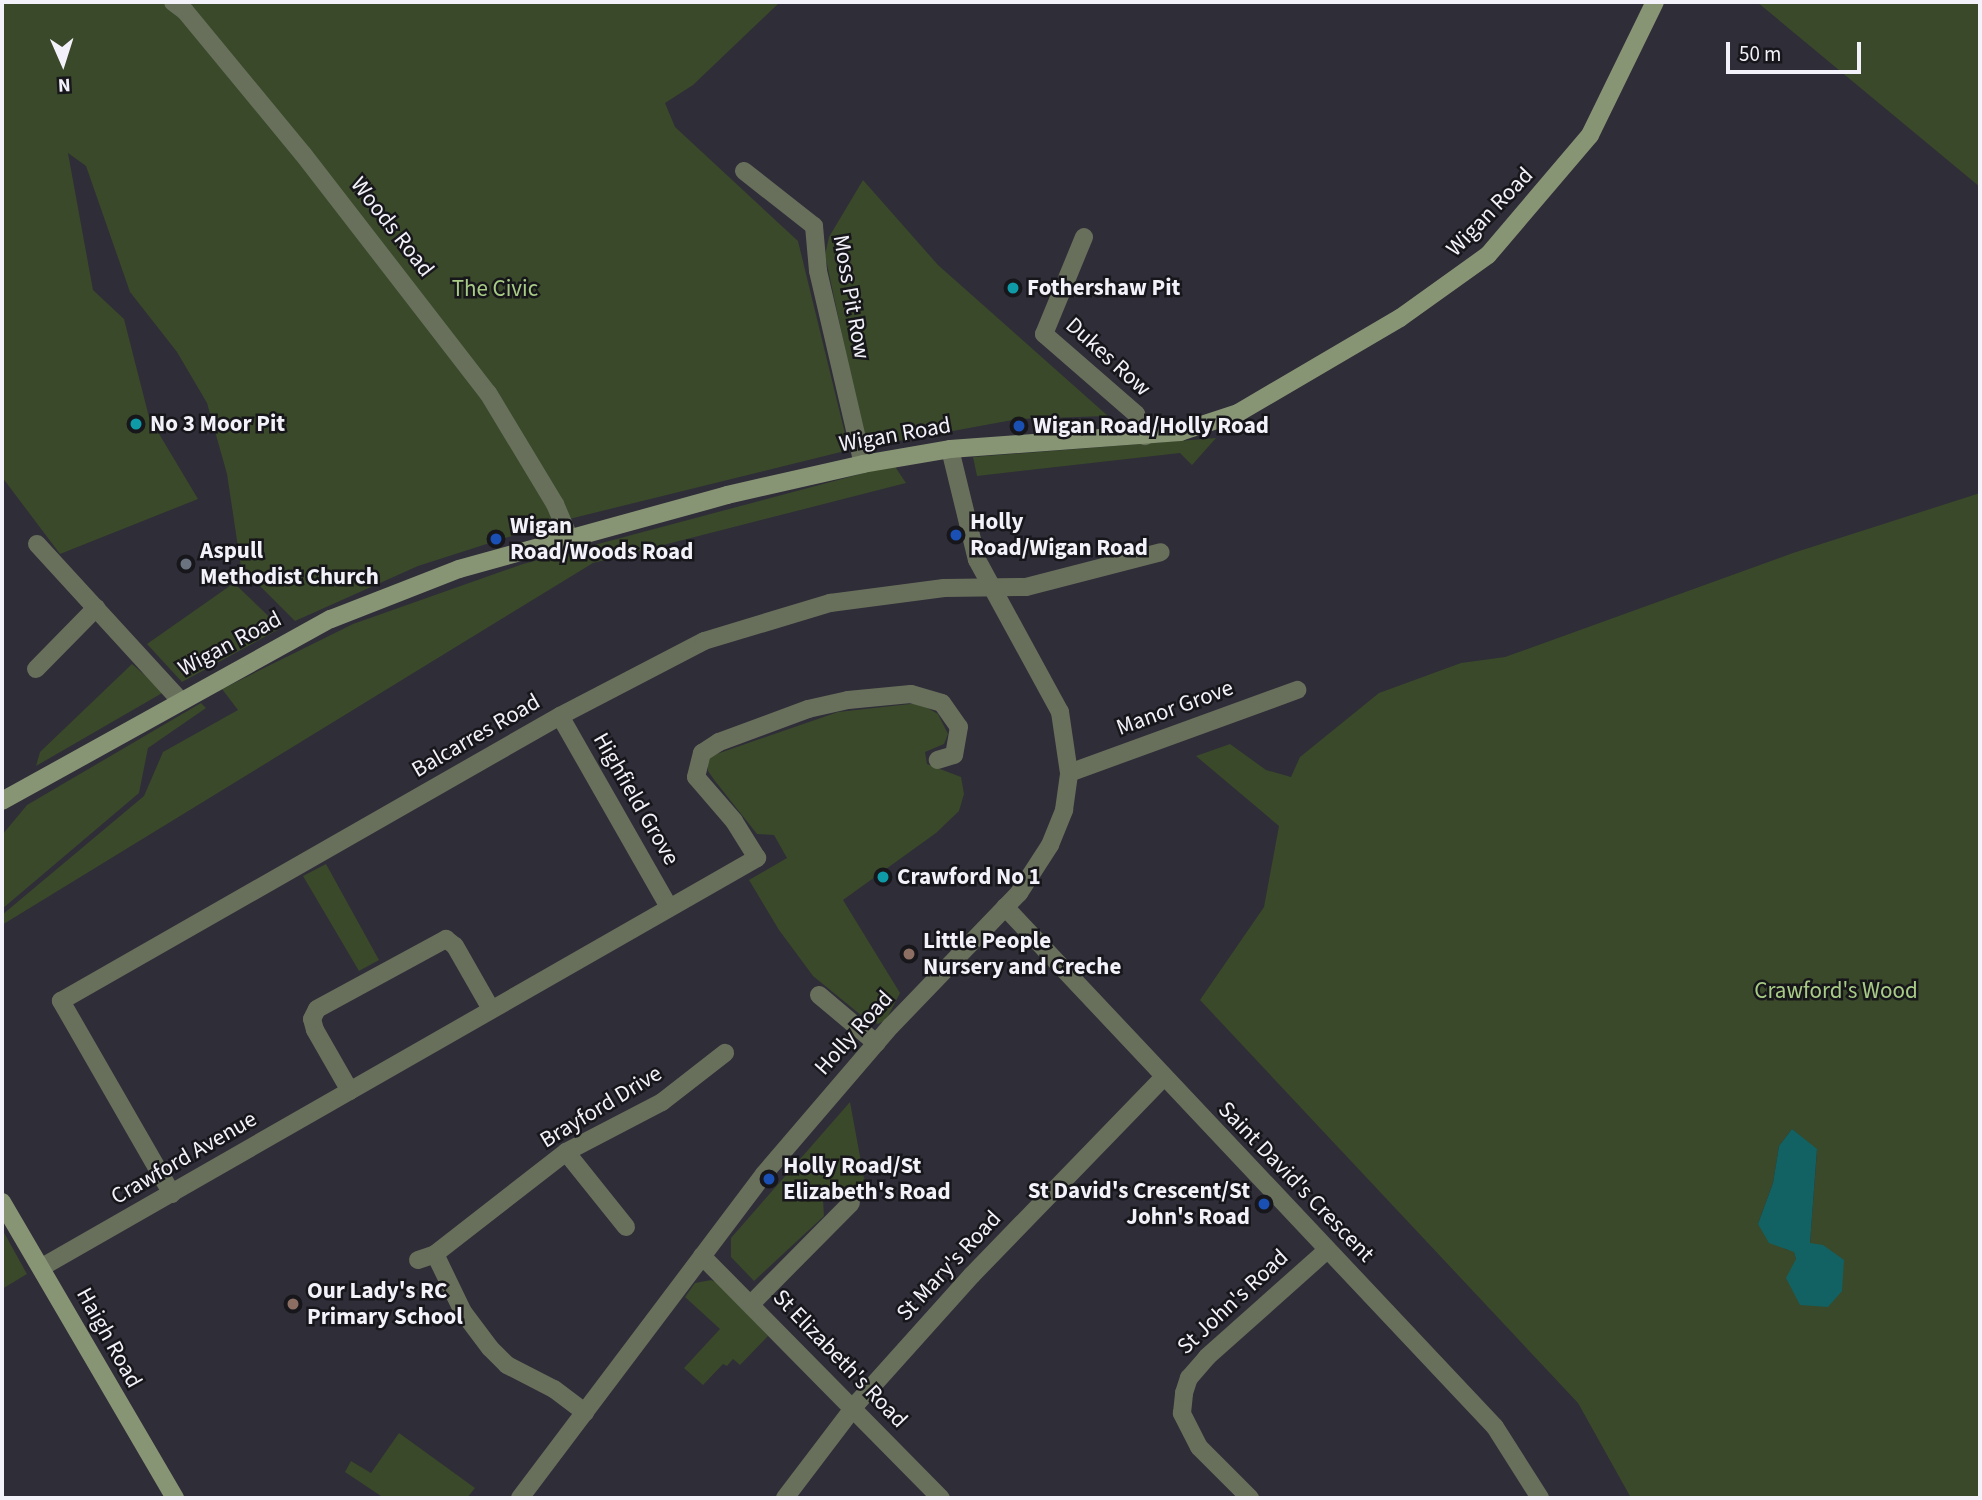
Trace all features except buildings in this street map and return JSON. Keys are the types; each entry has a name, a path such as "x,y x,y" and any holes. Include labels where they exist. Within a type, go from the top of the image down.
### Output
{"main road":[{"name":"Wigan Road","path":"2,801 22,792 179,699 375,600 569,537 863,464 950,449 1180,432 1238,413 1400,318 1488,255 1590,135 1655,2"},
{"name":"Wigan Road","path":"2,815 22,792"},
{"name":"Haigh Road","path":"2,1202 174,1498"}],"street":[{"name":"Woods Road","path":"173,2 185,10 303,154 488,393 555,505 569,537"},
{"name":"Moss Pit Row","path":"744,171 814,226 818,271 863,464"},
{"name":"Dukes Row","path":"1084,237 1044,334 1136,414 1145,436"},
{"name":"Holly Road","path":"520,1498 764,1174 876,1043 1005,907 1042,862 1064,810 1069,772 1060,712 977,560 950,449"},
{"path":"37,544 179,699"},
{"name":"Balcarres Road","path":"172,1194 61,1001 667,657 774,617 886,594 944,588 991,590 1085,576 1161,553"},
{"path":"36,669 96,608"},
{"name":"Manor Grove","path":"1069,772 1297,690"},
{"name":"Crawford Avenue","path":"42,1267 764,854 696,777 702,752 719,742 808,709 911,694 942,703 953,715 960,740 950,761"},
{"name":"Highfield Grove","path":"560,716 668,907"},
{"name":"Saint David's Crescent","path":"1005,907 1163,1078 1495,1427 1540,1498"},
{"path":"350,1091 315,1030 312,1019 317,1009 446,939 455,946 491,1009"},
{"path":"819,995 876,1043"},
{"name":"Brayford Drive","path":"418,1260 435,1254 566,1152 662,1102 724,1053"},
{"name":"St Mary's Road","path":"785,1498 853,1407 972,1275 1163,1078"},
{"path":"566,1152 626,1227"},
{"path":"751,1304 851,1203"},
{"name":"St John's Road","path":"1250,1498 1199,1447 1182,1413 1184,1393 1189,1378 1207,1357 1327,1250"},
{"path":"435,1254 463,1312 490,1348 507,1365 585,1412"},
{"name":"St Elizabeth's Road","path":"702,1256 941,1498"}],"green space":[{"name":"The Civic","path":"2,2 780,2 693,85 665,103 675,127 798,241 849,450 549,524 418,566 295,621 241,567 227,474 207,403 177,352 130,292 86,166 68,153 93,290 124,319 149,417 198,499 60,554 2,477"},
{"path":"1757,2 1980,2 1980,187"},
{"path":"863,180 938,265 1108,416 1018,419 866,447 825,255 829,237"},
{"path":"1216,438 1192,465 1180,453 977,476 973,457"},
{"path":"894,465 906,483 593,563 2,925 2,915 144,796 163,752 238,710 222,689 353,624 523,564"},
{"name":"Crawford's Wood","path":"1980,493 1980,1498 1631,1498 1578,1403 1200,1000 1264,907 1279,826 1196,756 1230,744 1266,770 1291,777 1300,757 1379,693 1461,663 1505,657 1793,553","holes":["1792,1129 1817,1150 1810,1243 1796,1259 1794,1251 1785,1249 1758,1224 1773,1183 1779,1146"]},
{"path":"234,583 281,628 182,682 147,644"},
{"path":"132,664 164,692 36,766 40,752"},
{"path":"201,703 206,708 148,748 139,793 2,909 2,835 27,805"},
{"path":"919,703 938,714 948,734 944,744 925,752 927,764 961,777 964,794 959,811 936,833 843,900 900,993 886,1020 878,1024 867,1020 813,976 779,930 749,880 787,858 774,835 757,834 715,781 708,771 708,757 838,712"},
{"path":"326,864 379,960 359,971 303,876"},
{"path":"850,1102 864,1178 872,1191 859,1202 835,1188 828,1191 823,1199 824,1216 754,1281 731,1257 731,1238"},
{"path":"2,1229 27,1274 2,1289"},
{"path":"711,1280 720,1284 768,1336 740,1365 733,1359 727,1366 723,1364 703,1385 684,1368 720,1329 685,1297 695,1283"},
{"path":"399,1433 475,1488 467,1498 384,1498 345,1472 351,1461 371,1473"}],"shaded area":[{"path":"1792,1129 1817,1149 1810,1243 1823,1245 1844,1260 1842,1291 1828,1307 1800,1305 1786,1278 1796,1259 1794,1252 1769,1243 1758,1224 1773,1183 1779,1146"}],"place":[{"name":"Fothershaw Pit","path":"1013,288"},
{"name":"No 3 Moor Pit","path":"136,424"},
{"name":"Wigan Road/Holly Road","path":"1019,426"},
{"name":"Holly Road/Wigan Road","path":"956,535"},
{"name":"Wigan Road/Woods Road","path":"496,539"},
{"name":"Aspull Methodist Church","path":"186,564"},
{"name":"Crawford No 1","path":"883,877"},
{"name":"Little People Nursery and Creche","path":"909,954"},
{"name":"Holly Road/St Elizabeth's Road","path":"769,1179"},
{"name":"St David's Crescent/St John's Road","path":"1264,1204"},
{"name":"Our Lady's RC Primary School","path":"293,1304"}]}
